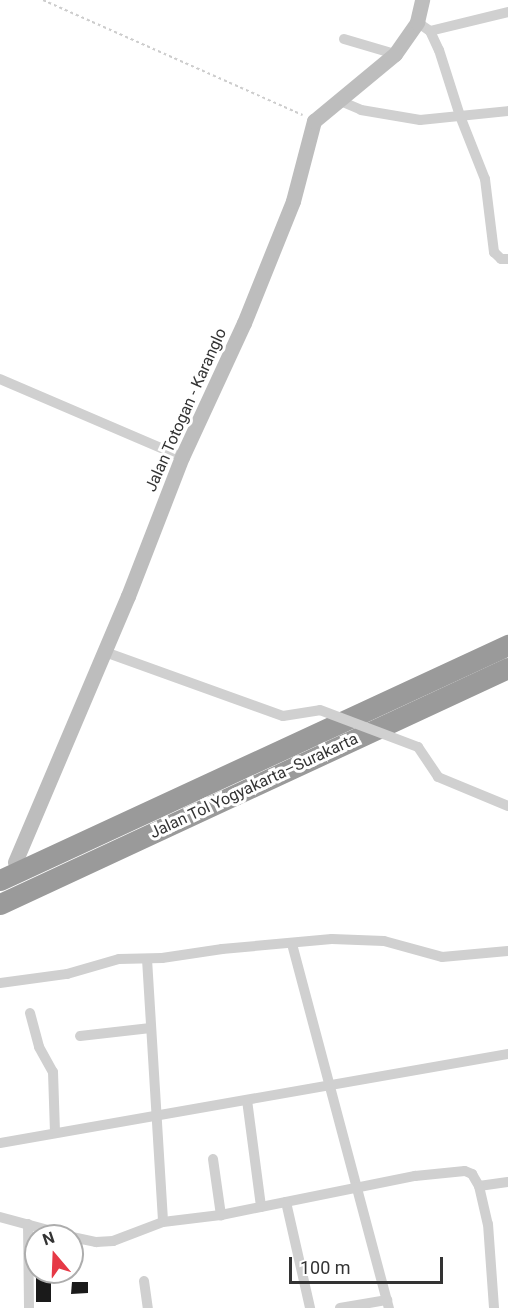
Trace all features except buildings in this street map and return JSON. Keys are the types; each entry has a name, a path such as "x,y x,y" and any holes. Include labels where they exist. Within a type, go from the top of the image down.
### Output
{"highway":[{"name":"Jalan Tol Yogyakarta–Surakarta","path":"0,880 508,645"},
{"name":"Jalan Tol Yogyakarta–Surakarta","path":"0,904 508,668"}],"main road":[{"path":"326,110 394,54 417,22 422,0"},
{"name":"Jalan Totogan - Karanglo","path":"15,862 105,652 182,458 244,323 294,201 326,110"}],"street":[{"path":"430,31 508,12"},
{"path":"417,22 430,31 439,50 460,116 485,179 494,252 501,260 508,259"},
{"path":"344,39 394,54"},
{"path":"326,110 361,110 420,120 508,111"},
{"path":"0,379 182,458"},
{"path":"105,652 282,716 320,710 418,747 438,777 508,806"},
{"path":"0,983 67,974 119,958 147,959 222,949 332,939 384,941 442,957 508,951"},
{"path":"292,944 388,1304 340,1308"},
{"path":"147,959 163,1222"},
{"path":"30,1013 39,1047 53,1072 55,1132"},
{"path":"80,1036 151,1028"},
{"path":"0,1143 155,1114 508,1054"},
{"path":"247,1100 261,1207"},
{"path":"213,1158 221,1215"},
{"path":"84,1239 96,1242 113,1241 163,1222 221,1215 357,1187 460,1171 472,1174 479,1186 491,1241 494,1308"},
{"path":"479,1186 508,1182"},
{"path":"286,1203 310,1308"},
{"path":"0,1216 28,1224"},
{"path":"144,1281 148,1308"},
{"path":"28,1284 28,1308"}],"path":[{"path":"44,0 326,110"}]}
